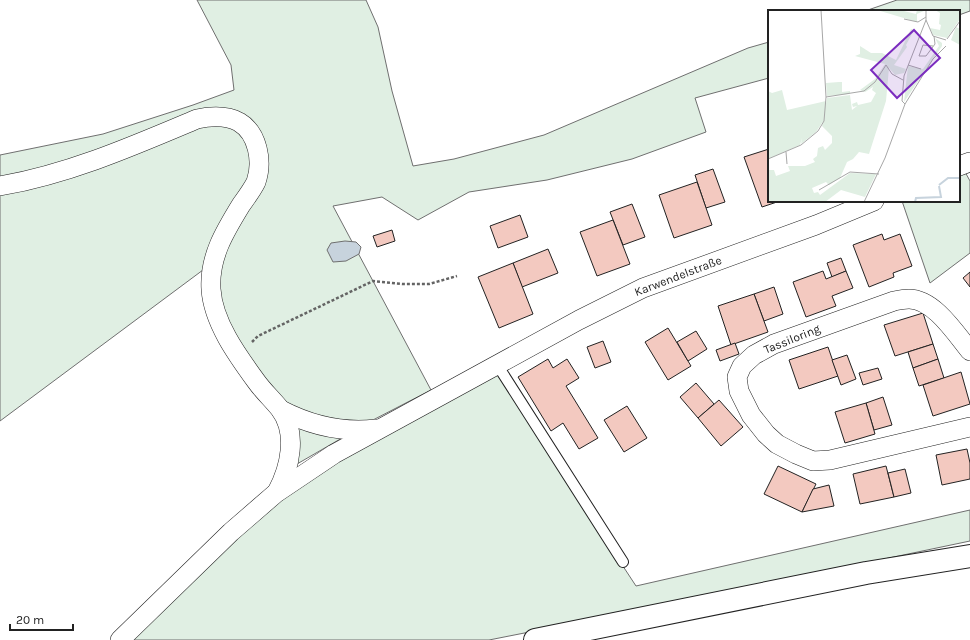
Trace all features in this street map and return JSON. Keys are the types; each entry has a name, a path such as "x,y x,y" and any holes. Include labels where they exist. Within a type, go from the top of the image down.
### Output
{"street":[{"path":"0,186 49,175 96,160 197,119 210,116 228,118 238,122 247,129 258,147 258,172 255,183 224,234 211,272 211,290 215,309 224,332 256,380 280,410 287,426 290,449 284,479 276,493 232,532 120,640"},
{"path":"960,166 970,162"},
{"name":"Karwendelstraße","path":"276,493 334,454 380,428 494,368 579,320 643,288 816,225 872,202"},
{"name":"Tassiloring","path":"970,351 947,322 933,309 922,302 910,299 894,301 774,344 754,355 742,366 737,377 739,391 751,415 766,434 777,444 813,461 830,460 970,427"},
{"path":"280,410 296,418 339,430 361,431 380,428"},
{"path":"535,640 866,573 970,556"}],"lane":[{"path":"494,368 623,562"}],"path":[{"path":"238,354 258,336 373,281 403,284 429,284 457,276"}],"green space":[{"path":"197,0 366,0 378,27 392,91 413,166 454,159 544,135 748,48 768,42 768,78 695,98 706,132 632,159 547,180 469,192 418,220 382,197 333,206 431,390 371,421 334,422 294,410 269,389 233,335 207,267 0,421 0,155 103,134 234,90 231,65"},
{"path":"897,0 970,0 970,11 960,15 960,10 868,10"},
{"path":"964,170 970,181 970,253 930,283 902,202 960,202 960,172"},
{"path":"497,374 636,586 970,510 970,541 646,609 489,640 130,640 255,519 305,483 367,443"},
{"path":"297,428 342,438 297,464"}],"shaded area":[{"path":"345,241 356,242 361,247 359,254 346,261 333,262 327,250 331,243"}],"building":[{"path":"768,149 768,202 777,202 762,207 744,157"},
{"path":"713,169 725,202 706,208 695,175"},
{"path":"697,182 712,225 674,238 659,195"},
{"path":"632,204 645,237 623,245 610,212"},
{"path":"520,215 528,237 498,248 490,226"},
{"path":"613,220 630,264 597,276 580,232"},
{"path":"392,230 395,241 377,247 373,236"},
{"path":"882,234 884,240 900,234 912,266 893,273 894,277 869,287 853,245"},
{"path":"548,249 558,273 522,287 513,263"},
{"path":"841,258 846,271 832,277 827,263"},
{"path":"513,263 533,314 499,328 478,277"},
{"path":"823,271 826,279 846,271 853,288 832,296 836,306 806,317 793,282"},
{"path":"970,272 970,287 963,278"},
{"path":"774,287 783,314 764,321 754,294"},
{"path":"754,294 768,332 731,345 718,306"},
{"path":"923,313 933,344 895,356 884,325"},
{"path":"668,328 691,366 668,380 645,342"},
{"path":"696,331 707,349 688,361 677,342"},
{"path":"603,341 611,362 595,368 587,347"},
{"path":"735,343 739,354 720,361 716,350"},
{"path":"933,344 938,359 913,368 908,352"},
{"path":"828,347 838,376 799,389 789,360"},
{"path":"847,355 856,379 841,385 832,360"},
{"path":"548,359 553,368 567,359 579,378 566,386 598,438 579,449 563,423 551,431 518,377"},
{"path":"938,359 944,378 919,386 913,368"},
{"path":"878,368 882,379 863,385 859,373"},
{"path":"961,372 970,404 933,416 923,385"},
{"path":"696,383 714,404 698,418 680,397"},
{"path":"883,397 892,425 874,430 866,403"},
{"path":"719,400 743,427 721,446 698,418"},
{"path":"866,403 875,434 845,443 835,412"},
{"path":"627,406 647,438 624,452 604,420"},
{"path":"967,449 970,463 970,479 942,485 936,455"},
{"path":"778,466 816,484 802,512 764,494"},
{"path":"886,466 894,497 860,504 853,474"},
{"path":"905,469 911,493 894,497 888,473"},
{"path":"829,485 834,506 802,512 813,489"}]}
